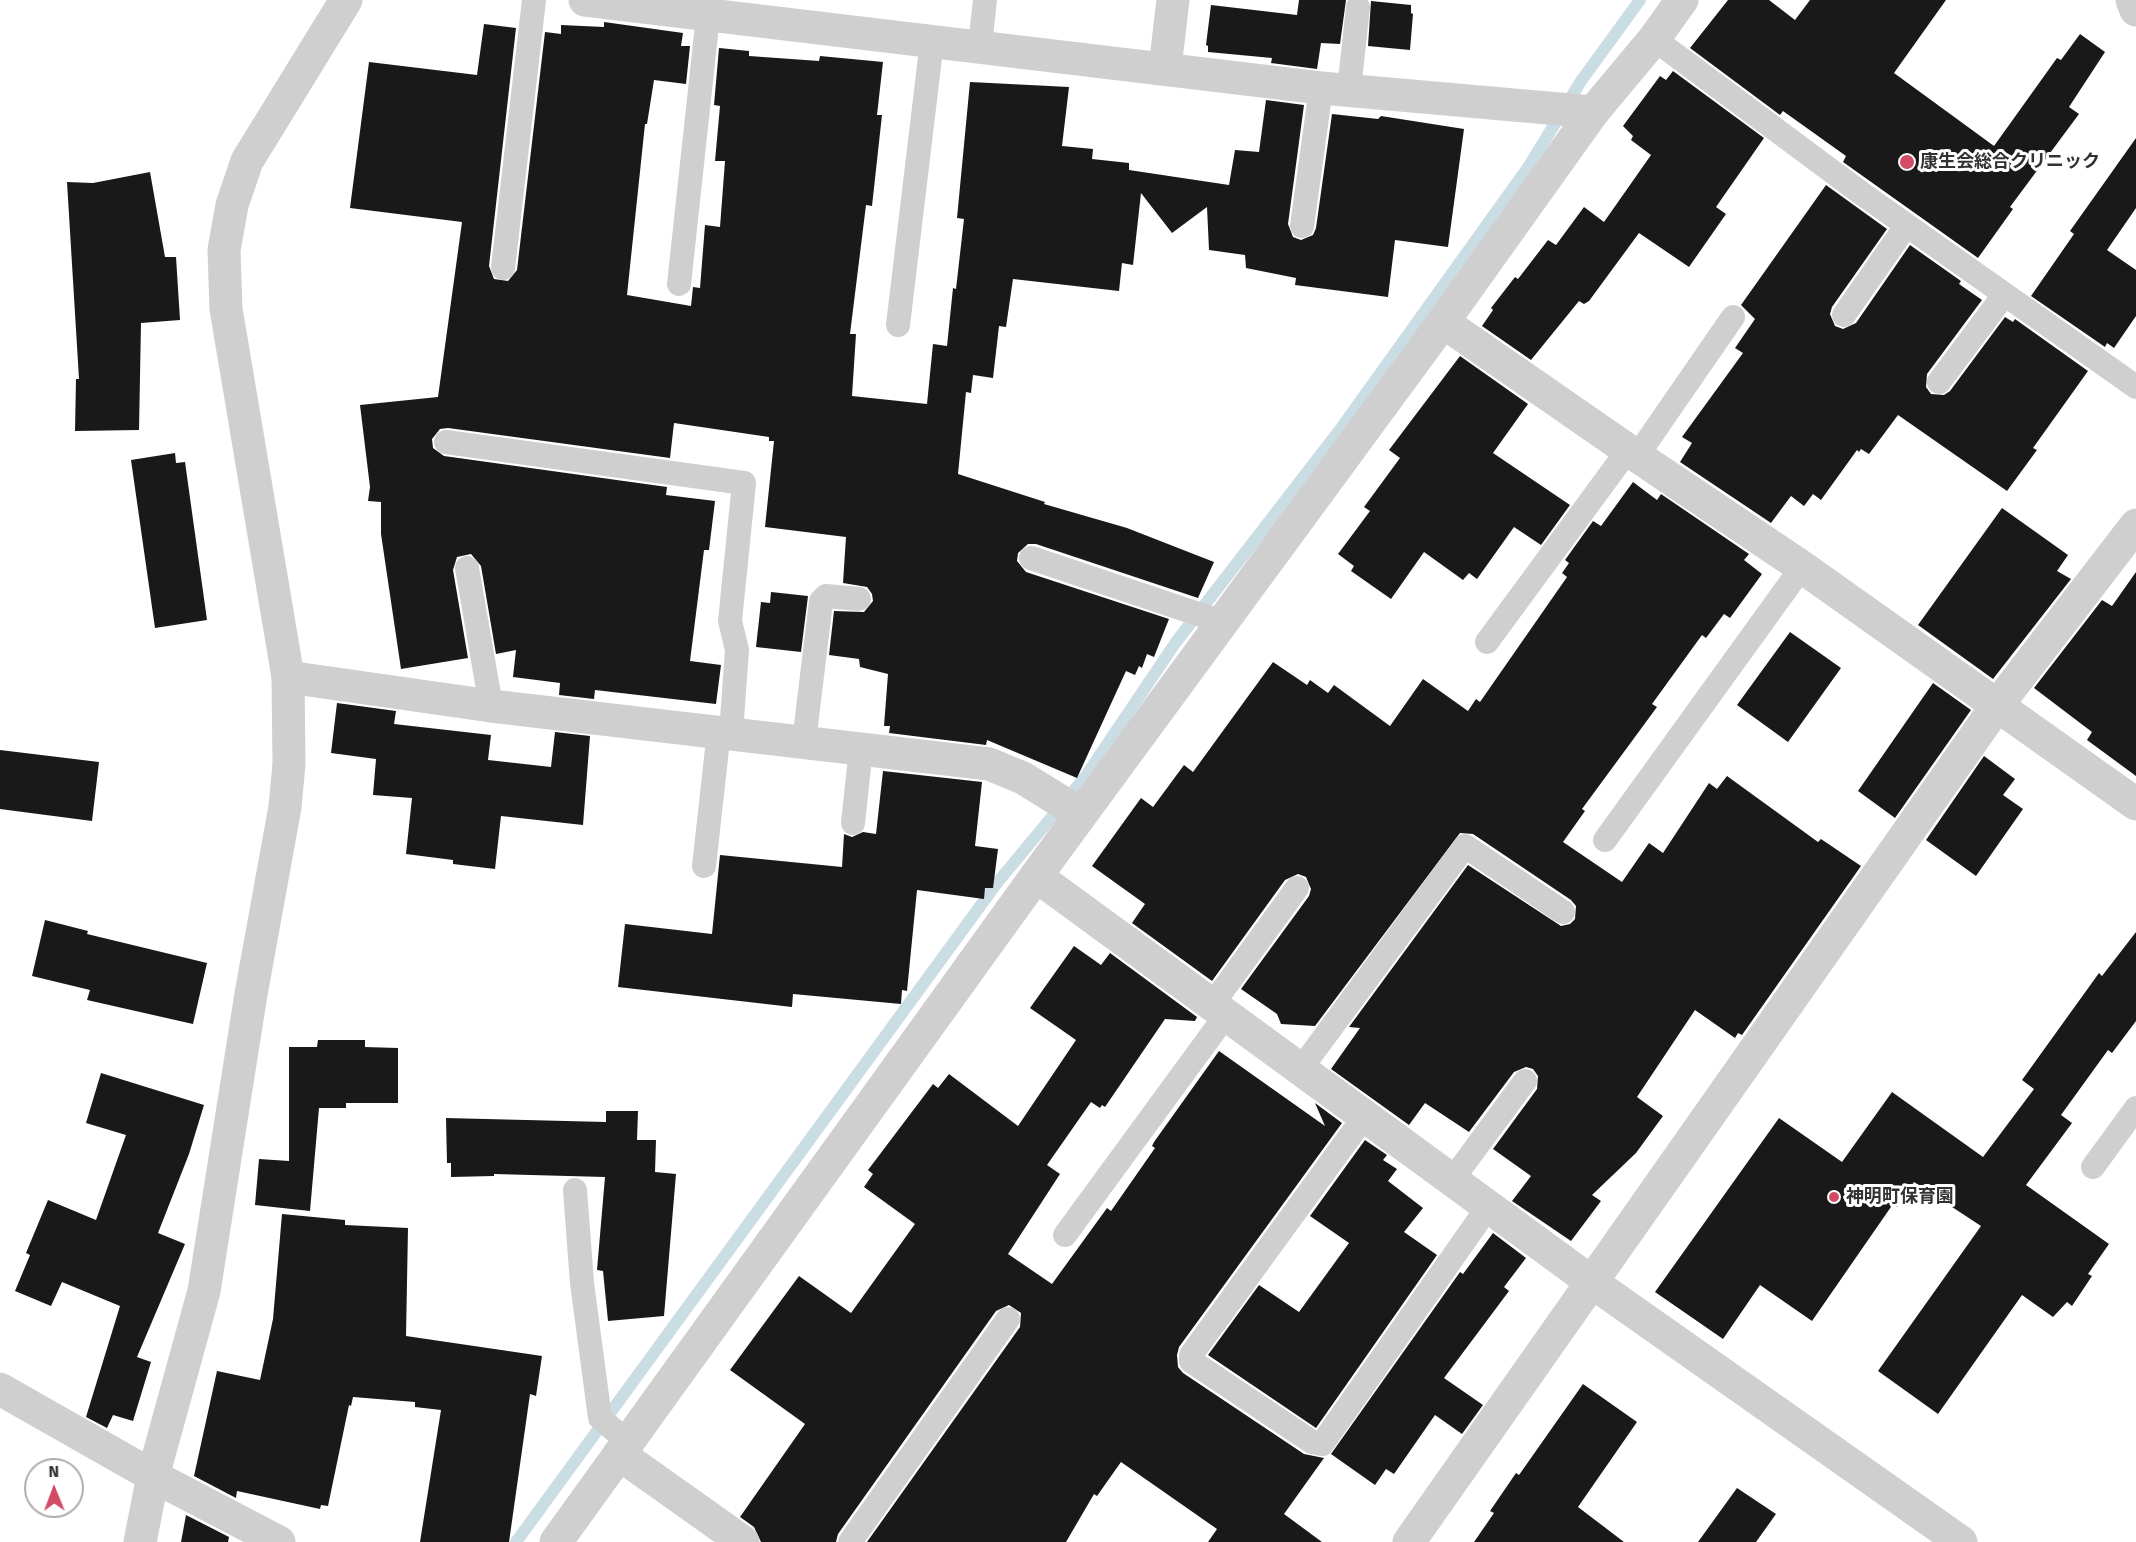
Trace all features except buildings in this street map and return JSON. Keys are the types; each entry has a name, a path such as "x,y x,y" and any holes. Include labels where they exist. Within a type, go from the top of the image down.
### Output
{"street":[{"path":"140,1542 153,1476 204,1291 251,994 285,807 289,764 288,677 226,309 224,250 232,206 247,161 346,0"},
{"path":"585,0 708,16 980,45 1335,89 1593,112"},
{"path":"1165,68 1173,0"},
{"path":"556,1542 1036,876 1443,322 1593,112 1654,39 1682,0"},
{"path":"2132,0 2136,10"},
{"path":"1443,322 1802,567 1996,707 2136,804"},
{"path":"1409,1542 1996,707 2136,525"},
{"path":"288,677 491,706 989,764 1023,778 1082,814"},
{"path":"1036,876 1593,1283 1961,1542"},
{"path":"0,1389 153,1476 279,1542"},
{"path":"624,1448 743,1542"}],"lane":[{"path":"503,268 534,0"},
{"path":"980,45 985,0"},
{"path":"1302,226 1335,89 1359,7"},
{"path":"679,284 708,16"},
{"path":"1654,39 1906,226 2136,387"},
{"path":"897,325 932,41"},
{"path":"1844,315 1906,226"},
{"path":"1939,382 2004,295"},
{"path":"1487,642 1733,317"},
{"path":"446,442 744,483 730,621 737,650 704,866"},
{"path":"1031,558 1222,622"},
{"path":"1605,840 1802,567"},
{"path":"467,568 491,706"},
{"path":"804,742 821,601 826,596 859,599"},
{"path":"853,823 861,748"},
{"path":"1300,1070 1465,846 1563,912"},
{"path":"1065,1235 1219,1010 1297,888"},
{"path":"1452,1180 1525,1081"},
{"path":"2093,1167 2136,1108"},
{"path":"1364,1117 1191,1355 1191,1361 1312,1442 1322,1444 1488,1207"},
{"path":"575,1190 582,1283 600,1418 624,1448"},
{"path":"850,1542 1008,1319"}],"waterway":[{"path":"516,1542 997,883 1085,777 1176,642 1339,431 1529,166 1581,81 1640,0"}],"place":[{"name":"康生会総合クリニック","path":"1907,162"},
{"name":"神明町保育園","path":"1834,1197"}]}
